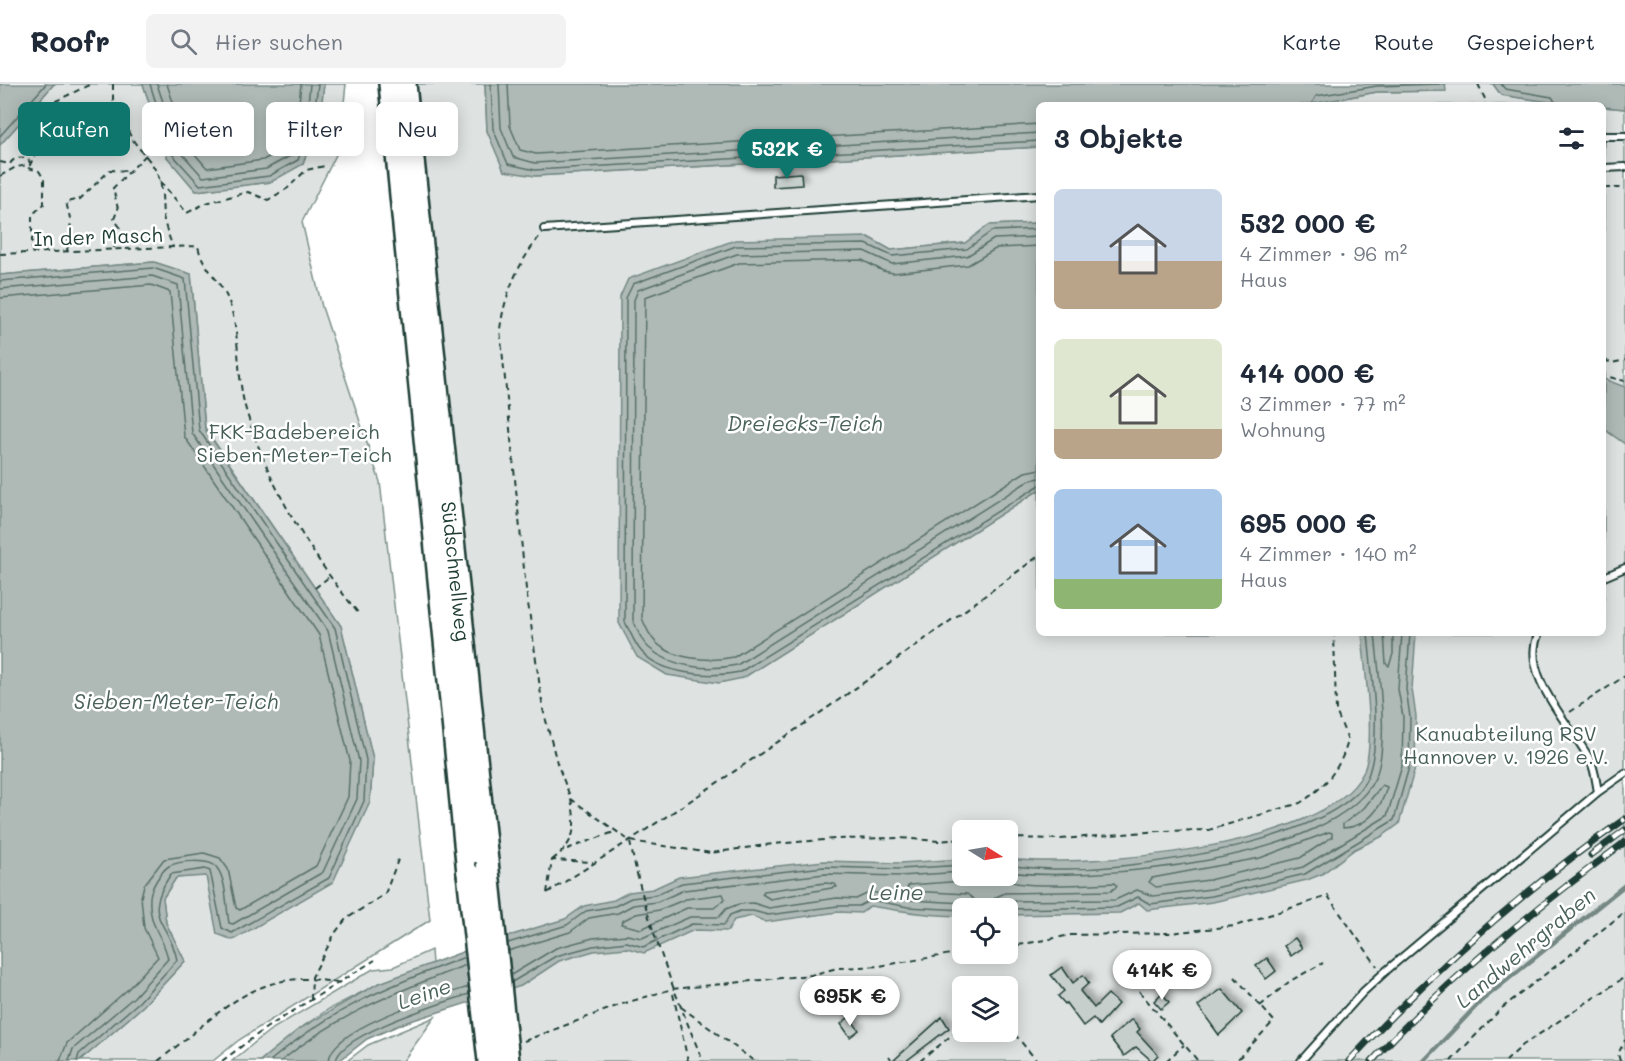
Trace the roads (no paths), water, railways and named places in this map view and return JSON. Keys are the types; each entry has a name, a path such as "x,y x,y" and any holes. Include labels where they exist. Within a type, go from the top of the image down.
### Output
{"highway":[{"name":"Südschnellweg","path":"390,84 468,873 489,1061"},
{"name":"Südschnellweg","path":"405,84 487,861 513,1052"}],"lane":[{"path":"1606,136 1625,136"},
{"path":"1606,168 1625,167"},
{"path":"544,229 1036,195"},
{"path":"1606,577 1625,568"},
{"path":"1537,636 1535,640 1537,671 1560,718 1591,762 1598,792"},
{"path":"1301,1061 1384,972 1598,792 1625,773"}],"water":[{"path":"0,84 54,84 38,102 18,102 18,125 0,145"},
{"path":"143,84 324,84 322,102 266,102 266,156 306,156 303,164 271,182 196,191 167,156 254,156 254,102 149,102"},
{"path":"485,84 1445,84 1446,91 1377,92 1322,102 1036,102 1036,147 535,176 504,171 487,131"},
{"path":"1493,84 1625,84 1625,109 1606,107 1606,102 1549,102 1501,95"},
{"name":"Dreiecks-Teich","path":"1036,223 1036,492 743,678 719,683 667,675 637,657 619,623 620,297 628,279 735,240 868,237 891,250 965,243 989,225"},
{"name":"Sieben-Meter-Teich","path":"154,262 191,274 205,429 341,626 373,759 370,802 333,882 233,940 217,934 206,876 176,878 163,898 166,923 185,961 143,1006 80,1061 0,1061 0,275"},
{"path":"1606,380 1625,387 1625,444 1606,430"},
{"name":"Leine","path":"1362,636 1416,636 1412,689 1416,716 1415,768 1399,824 1381,837 1355,849 1322,874 1307,880 1213,902 1147,910 1139,903 1120,913 1018,915 1018,898 952,898 952,916 870,906 861,913 838,912 766,922 752,916 734,920 728,931 694,930 644,953 627,948 594,951 559,961 521,986 404,1023 367,1039 339,1061 260,1061 299,1029 377,984 489,942 565,919 584,906 614,900 629,892 653,889 679,877 824,861 900,863 952,860 952,886 1018,886 1018,860 1090,860 1144,856 1200,848 1254,836 1302,820 1340,799 1363,773 1369,744"}],"waterway":[{"name":"Landwehrgraben","path":"1424,1061 1481,1001 1625,885"}],"railway":[{"path":"1349,1061 1413,995 1480,933 1551,874 1625,819"},
{"path":"1591,855 1625,830"},
{"path":"1372,1061 1461,973 1558,893 1625,842"}],"park label":[{"name":"FKK-Badebereich Sieben-Meter-Teich","path":"294,442"},
{"name":"Kanuabteilung RSV Hannover v. 1926 e.V.","path":"1506,744"}]}
